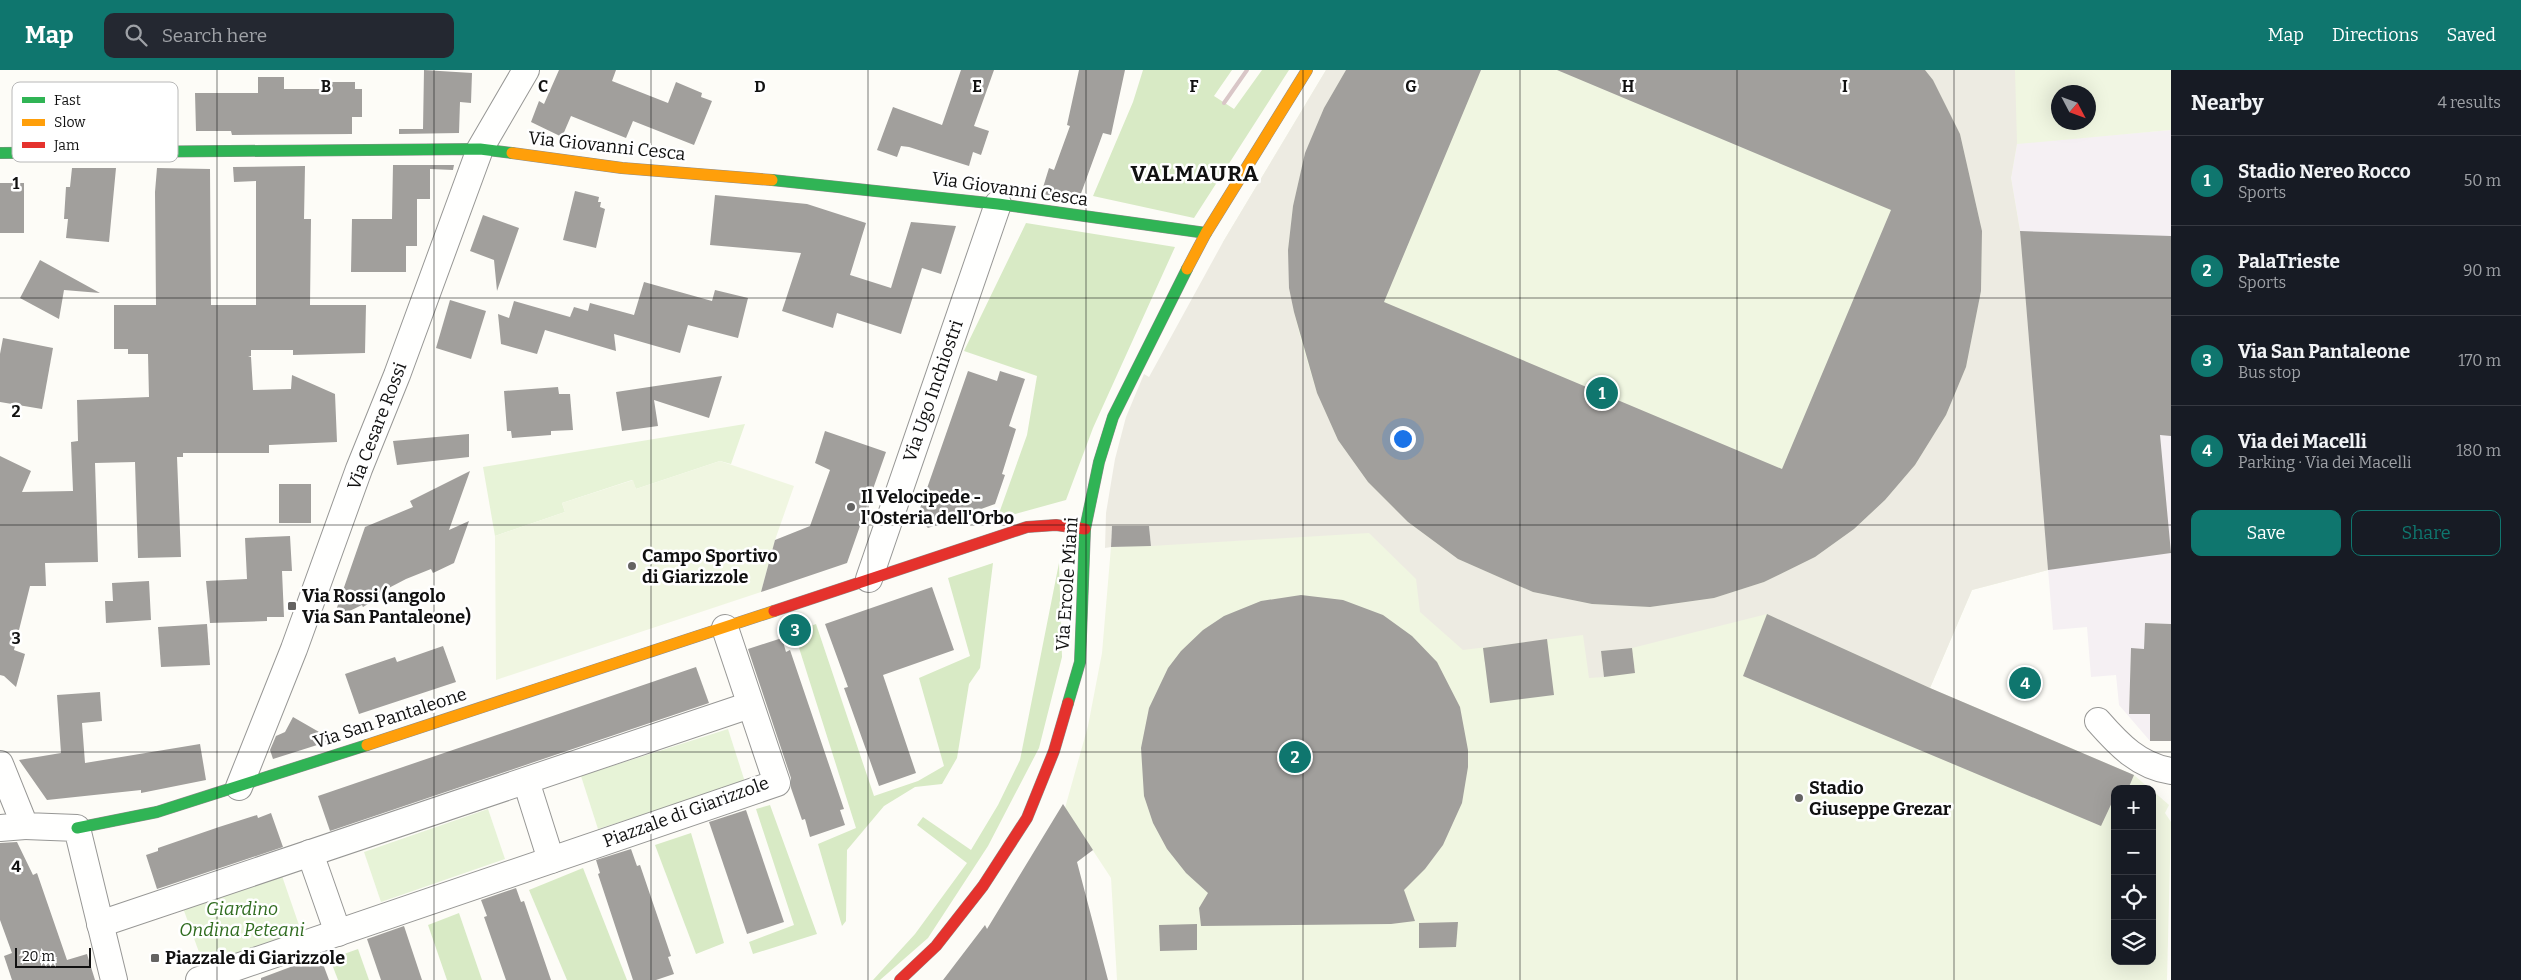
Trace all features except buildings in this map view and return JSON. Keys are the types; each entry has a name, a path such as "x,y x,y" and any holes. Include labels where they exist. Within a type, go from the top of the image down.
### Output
{"street":[{"name":"Via Cesare Rossi","path":"239,787 294,649 359,469 397,375 480,149 526,70"},
{"name":"Via Ercole Miani","path":"900,980 936,946 983,886 1027,818 1054,752 1080,662 1085,529 1099,462 1113,417 1158,323 1206,234 1307,70"},
{"name":"Via Giovanni Cesca","path":"178,152 480,149 622,168 828,184 998,204 1206,234"},
{"name":"Via Ugo Inchiostri","path":"869,579 998,204"},
{"name":"Via San Pantaleone","path":"77,828 157,812 239,787 1027,527 1056,525 1085,529"},
{"name":"Piazzale di Giarizzole","path":"199,980 777,784 725,628"},
{"path":"100,924 750,705"},
{"path":"2098,721 2133,756 2149,767 2171,771"},
{"path":"0,764 12,827 77,828 114,980"},
{"path":"526,780 550,860"},
{"path":"310,853 338,933"}],"shaded area":[{"path":"1326,70 1346,70 1324,108 1305,154 1293,206 1288,250 1294,312 1303,348 1317,393 1338,440 1368,482 1408,522 1458,559 1533,592 1592,604 1650,607 1714,598 1764,582 1815,557 1854,529 1885,500 1915,465 1946,415 1966,367 1981,291 1982,231 1960,134 1933,80 1925,70 2015,70 2017,143 2011,178 2020,231 2048,570 1972,590 1930,688 1767,614 1632,648 1601,651 1604,677 1589,678 1583,635 1463,650 1420,612 1416,579 1369,533 1151,546 1149,526 1112,526 1111,547 1105,548 1106,513 1115,459 1126,417 1144,374 1149,377 1223,242"},
{"path":"2171,130 2171,624 2145,623 2144,649 2131,649 2129,713 2151,714 2150,741 2119,705 2116,675 2091,677 2087,627 2053,630 2020,231 2011,178 2017,143"}],"green space":[{"path":"1143,70 1232,70 1214,96 1234,109 1262,70 1289,70 1194,218 1093,196 1133,102"},
{"path":"1326,70 2171,70 2171,130 2017,144 2011,178 2020,231 2048,570 1972,590 1930,688 2134,775 2145,785 2111,785 2111,965 2156,965 2156,794 2169,805 2165,813 2171,822 2167,980 1117,980 1111,878 1065,808 1088,726 1102,653 1111,547 1244,540 1223,242"},
{"path":"1026,223 1175,247 1093,428 1066,500 997,519 1027,435 1037,376 964,351"},
{"path":"745,424 731,464 720,461 636,489 632,480 562,503 565,512 495,536 483,467"},
{"name":"Campo Sportivo di Giarizzole","path":"720,461 794,486 775,540 761,592 496,680 495,536 565,512 562,503 633,480 636,489"},
{"path":"993,563 980,668 969,684 957,758 942,784 915,787 884,806 847,850 846,921 842,926 818,844 856,828 794,632 816,624 874,796 918,781 944,766 919,678 970,656 948,578"},
{"path":"1059,563 1062,657 1039,748 988,846 928,938 880,980 873,980 915,934 967,863 917,825 923,817 971,850 998,805 1020,760"},
{"path":"728,729 745,782 598,829 581,776"},
{"path":"770,805 817,934 753,954 749,942 794,925 756,809"},
{"path":"488,809 505,859 381,902 364,852"},
{"path":"691,833 724,943 696,954 655,845"},
{"path":"583,868 627,980 567,980 529,890"},
{"name":"Giardino Ondina Peteani","path":"281,873 301,931 204,966 183,908"},
{"path":"459,913 482,980 447,980 428,925"},
{"path":"358,949 369,980 338,980 330,959"}],"railway":[{"path":"1224,103 1247,70"}],"traffic: fast":[{"path":"178,152 480,149 512,153"},
{"path":"0,153 12,153"},
{"path":"772,180 998,204 1206,233"},
{"path":"1068,703 1080,662 1085,529 1099,462 1113,417 1187,269"},
{"path":"77,828 157,812 367,745"}],"traffic: slow":[{"path":"1187,269 1206,233 1307,70"},
{"path":"512,153 622,168 772,180"},
{"path":"367,745 774,611"}],"traffic: jam":[{"path":"774,611 1027,527 1056,525 1085,529"},
{"path":"900,980 936,946 983,886 1027,818 1054,751 1068,703"}],"place":[{"name":"Stadio Nereo Rocco","path":"1602,393"},
{"name":"Il Velocipede - l'Osteria dell'Orbo","path":"851,507"},
{"name":"Campo Sportivo di Giarizzole","path":"632,566"},
{"name":"Via Rossi (angolo Via San Pantaleone)","path":"292,606"},
{"name":"Via San Pantaleone","path":"795,630"},
{"name":"Via dei Macelli","path":"2025,683"},
{"name":"PalaTrieste","path":"1295,757"},
{"name":"Stadio Giuseppe Grezar","path":"1799,798"},
{"name":"Piazzale di Giarizzole","path":"155,958"}],"district":[{"name":"VALMAURA","path":"1195,173"}]}
